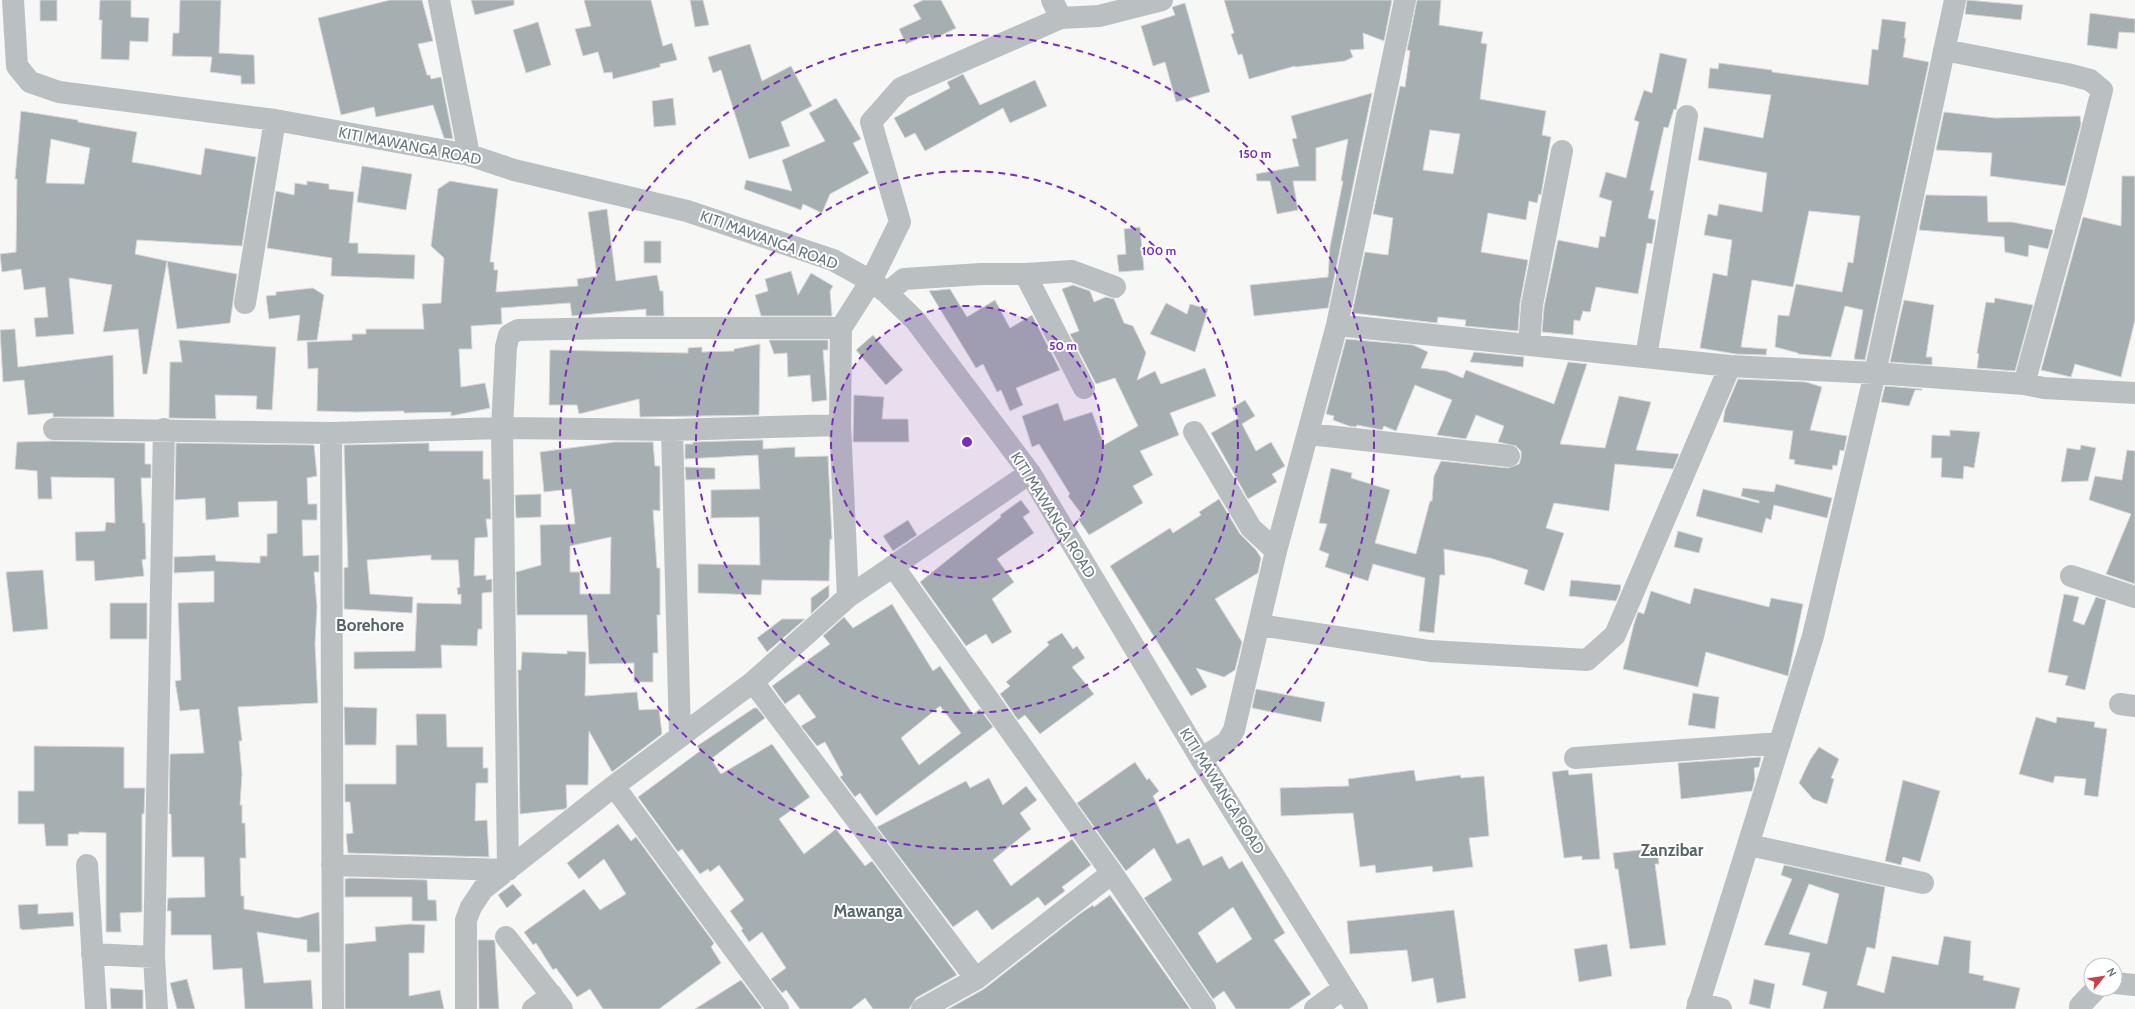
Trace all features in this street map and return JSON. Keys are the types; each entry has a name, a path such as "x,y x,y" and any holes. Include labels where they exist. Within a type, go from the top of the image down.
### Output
{"street":[{"name":"KITI MAWANGA ROAD","path":"13,0 17,66 30,82 59,92 275,120 469,155 514,170 687,211 833,260 879,287 915,320 1030,473 1201,759 1357,1009"},
{"path":"439,0 469,155"},
{"path":"848,597 840,425 841,328 879,287 900,222 871,122 901,88 1057,9 1099,16 1162,0"},
{"path":"1201,759 1227,742 1234,730 1260,625 1276,551 1309,434 1336,325 1406,0"},
{"path":"1722,1009 1698,1006 1813,636 1875,373 1955,0"},
{"path":"1944,50 2067,74 2090,80 2102,90 2076,194 2024,384"},
{"path":"1646,357 1687,116"},
{"path":"245,303 275,120"},
{"path":"1529,345 1532,305 1562,151"},
{"path":"879,287 904,279 981,274 1025,274 1072,271 1115,287"},
{"path":"1025,274 1084,388"},
{"path":"1336,325 1730,366 1875,373 2024,384 2044,388 2135,393"},
{"path":"508,870 502,428 506,347 509,335 518,330 614,328 841,328"},
{"path":"1260,625 1430,651 1587,660 1615,635 1730,366"},
{"path":"54,429 164,429 331,434 502,428 672,430 840,425"},
{"path":"157,1009 154,957 164,429"},
{"path":"672,430 680,736"},
{"path":"1194,432 1251,528 1276,551"},
{"path":"331,434 333,1009"},
{"path":"1309,434 1509,456"},
{"path":"466,1009 466,920 471,907 483,889 614,786 752,682 848,597 1030,473"},
{"path":"893,566 1112,874 1205,1009"},
{"path":"2071,576 2135,597"},
{"path":"752,682 976,979"},
{"path":"1575,758 1780,743"},
{"path":"614,786 778,1009"},
{"path":"1749,845 1923,883"},
{"path":"87,865 96,1009"},
{"path":"332,865 508,870"},
{"path":"922,1009 976,979 1112,874"},
{"path":"506,937 557,1002 533,1009"},
{"path":"92,954 154,957"},
{"path":"2123,984 2135,985"},
{"path":"1315,1009 1344,988"},
{"path":"2080,1009 2080,1006 2088,997"}],"building":[{"path":"40,0 57,0 57,21 40,21"},
{"path":"100,0 131,0 131,17 149,18 148,42 130,41 129,60 101,59 102,20 99,20"},
{"path":"180,0 221,0 219,53 254,55 255,84 241,84 241,76 210,72 212,57 172,56 173,33 179,33"},
{"path":"390,0 422,0 433,41 418,44 427,75 430,75 431,79 441,77 453,139 444,138 433,105 376,117 374,107 341,115 318,18"},
{"path":"471,0 514,0 514,5 475,15"},
{"path":"584,0 651,0 663,46 672,43 677,60 660,64 660,67 613,79 612,72 604,73 598,52 583,56 575,29 591,26"},
{"path":"690,0 703,0 709,25 695,27"},
{"path":"923,0 941,0 956,28 932,40 929,34 906,44 899,29 921,19 913,5"},
{"path":"1224,0 1392,0 1384,41 1363,33 1364,49 1350,50 1353,57 1345,61 1295,66 1249,79 1242,54 1238,55 1231,34 1234,33"},
{"path":"1417,0 1441,0 1439,25 1483,32 1481,43 1487,44 1480,99 1546,111 1542,135 1551,137 1541,195 1539,194 1537,203 1529,201 1526,220 1488,213 1481,252 1528,260 1520,303 1518,331 1465,326 1466,320 1438,317 1437,323 1352,313 1365,252 1388,255 1393,218 1373,214 1400,86 1405,87 1410,51 1407,50","holes":["1430,130 1460,134 1453,174 1423,170"]},
{"path":"1967,0 2023,5 2021,20 1965,14"},
{"path":"1185,3 1210,92 1176,102 1165,62 1153,66 1141,26 1175,15 1172,7"},
{"path":"2090,13 2135,19 2135,33 2119,32 2117,49 2087,45"},
{"path":"1882,19 1906,22 1904,38 1906,38 1903,57 1929,62 1865,360 1854,359 1863,310 1845,306 1831,357 1798,354 1775,347 1778,315 1789,316 1796,284 1842,292 1848,262 1853,263 1860,216 1809,211 1793,287 1752,280 1741,347 1767,349 1766,355 1736,354 1700,348 1713,273 1727,276 1732,240 1704,235 1708,214 1717,216 1719,204 1762,212 1767,173 1698,160 1704,127 1763,138 1771,95 1708,88 1710,68 1718,69 1719,63 1868,85 1872,49 1878,50"},
{"path":"538,22 551,65 526,73 513,30"},
{"path":"750,44 762,81 791,66 812,106 781,122 790,146 749,159 721,70 713,73 708,57"},
{"path":"1660,53 1687,59 1676,110 1674,109 1668,128 1664,127 1650,190 1654,191 1648,218 1656,220 1652,244 1647,243 1638,294 1596,287 1590,312 1583,311 1580,321 1574,320 1573,335 1542,332 1544,307 1558,240 1598,248 1600,236 1605,237 1612,201 1599,197 1606,172 1626,178 1639,122 1634,120 1644,90 1652,93"},
{"path":"963,74 980,105 1035,80 1047,106 1010,123 1003,108 925,151 915,133 905,138 894,118 950,88 947,82"},
{"path":"1372,93 1328,308 1254,316 1250,285 1328,277 1330,247 1343,181 1341,181 1348,139 1316,148 1316,181 1293,181 1298,210 1277,214 1270,181 1257,181 1256,174 1299,166 1292,139 1297,138 1291,116"},
{"path":"673,98 676,125 654,127 652,101"},
{"path":"836,98 861,139 853,143 869,173 830,194 822,213 803,204 801,210 744,189 746,180 792,191 782,160 825,141 809,113"},
{"path":"21,111 78,120 78,122 137,132 132,162 201,175 205,148 256,157 242,246 137,240 135,254 167,261 147,374 143,374 138,329 103,332 112,285 69,278 74,334 36,337 34,318 48,317 45,287 24,290 21,269 2,272 0,254 16,252 17,179 15,179","holes":["51,139 90,148 84,184 46,183"]},
{"path":"1944,112 1995,118 2080,116 2081,124 2065,186 1990,176 1992,153 1936,150"},
{"path":"362,166 412,174 406,210 357,202"},
{"path":"2122,176 2135,176 2135,320 2121,377 2075,364 2071,377 2041,370 2083,217 2121,226"},
{"path":"307,181 329,184 329,189 354,192 349,243 358,243 358,253 415,255 414,279 331,276 332,258 267,248 276,191 294,195 295,183 307,185"},
{"path":"450,181 498,189 490,262 494,262 494,270 498,270 496,292 578,286 577,279 597,276 588,212 607,209 616,281 657,275 660,291 663,291 664,316 646,316 646,309 572,316 570,303 501,308 502,324 471,326 472,349 459,349 461,387 485,383 490,408 451,416 451,412 404,413 404,411 317,411 318,368 308,369 307,342 352,340 352,334 366,334 366,329 424,329 422,304 441,303 444,258 431,246 438,189"},
{"path":"1926,195 1987,196 1988,222 2012,222 2053,230 2048,249 2029,245 2028,257 2005,252 2004,237 1919,230"},
{"path":"1140,227 1144,270 1119,272 1117,255 1126,254 1124,229"},
{"path":"644,241 661,241 661,263 644,263"},
{"path":"167,261 237,274 230,323 177,329"},
{"path":"791,271 798,295 811,273 833,286 830,291 832,316 761,316 755,295 768,291 765,279"},
{"path":"1073,285 1090,291 1094,302 1106,297 1114,299 1124,323 1133,326 1146,353 1137,380 1155,371 1161,384 1205,368 1216,396 1170,413 1179,435 1140,451 1153,475 1133,486 1143,503 1089,535 1078,519 1083,516 1068,496 1070,494 1039,444 1032,447 1022,416 1058,403 1064,421 1092,412 1104,445 1138,426 1115,378 1096,384 1070,334 1079,331 1062,289"},
{"path":"313,288 324,295 317,340 297,341 300,315 269,319 266,296 276,295 276,292"},
{"path":"950,289 967,317 995,300 1010,328 1032,315 1060,370 1016,388 1023,405 1010,411 1001,390 997,392 983,364 976,368 929,291"},
{"path":"1995,298 2033,305 2015,371 1977,368 1979,354 1977,353 1986,302 1994,303"},
{"path":"1904,300 1934,305 1926,357 1932,357 1932,365 1890,362"},
{"path":"1166,303 1187,314 1190,304 1208,309 1195,352 1150,334"},
{"path":"15,329 18,367 113,355 114,417 53,417 53,413 28,415 24,380 3,382 0,330"},
{"path":"873,335 903,370 886,385 856,350"},
{"path":"1346,339 1413,345 1428,352 1421,368 1446,371 1463,378 1466,370 1554,404 1568,362 1587,364 1560,444 1605,448 1619,396 1651,402 1636,450 1679,454 1673,469 1615,464 1609,511 1554,503 1546,528 1564,533 1544,591 1524,584 1528,570 1490,558 1444,549 1445,575 1440,575 1434,633 1419,631 1425,578 1373,564 1368,581 1325,567 1329,554 1319,550 1327,524 1319,523 1331,468 1352,473 1351,478 1390,490 1375,543 1416,554 1430,501 1432,501 1434,476 1441,461 1508,468 1519,464 1521,451 1516,446 1498,442 1504,426 1476,415 1466,439 1437,435 1452,400 1415,385 1396,431 1384,426 1382,430 1357,425 1356,427 1349,426 1333,420 1334,416 1326,414"},
{"path":"179,340 276,347 272,410 256,409 257,396 215,395 216,419 169,418 170,362 182,362"},
{"path":"769,340 828,340 828,350 823,350 827,400 812,402 810,375 788,377 787,353 774,354"},
{"path":"760,344 759,415 640,417 639,399 579,414 577,405 549,405 550,350 688,353 688,348 702,347 702,352 734,351 734,349"},
{"path":"1474,352 1524,357 1523,367 1470,362"},
{"path":"1738,379 1806,382 1822,387 1810,430 1847,436 1844,451 1840,450 1837,466 1833,465 1832,470 1794,464 1795,460 1789,459 1793,431 1723,422 1725,410"},
{"path":"1885,386 1922,390 1915,390 1909,406 1881,402"},
{"path":"854,395 884,397 882,419 908,419 909,442 853,442"},
{"path":"1245,400 1255,416 1242,424 1256,451 1271,442 1285,466 1272,474 1277,482 1248,499 1211,433 1238,418 1232,408"},
{"path":"1950,430 1980,432 1974,468 1964,466 1963,479 1941,477 1942,458 1931,458 1932,435 1950,436"},
{"path":"763,440 763,449 795,447 795,457 828,456 832,539 830,539 829,581 762,580 761,595 698,593 698,564 760,565 759,517 711,518 711,490 760,489 758,455 685,459 685,444 693,444 693,442"},
{"path":"53,441 145,443 145,464 151,464 151,478 141,478 143,523 145,523 146,559 142,560 144,576 95,581 94,561 76,561 75,532 105,531 106,522 115,523 114,478 51,477 52,499 38,499 37,471 15,469 17,442"},
{"path":"615,442 653,442 655,466 660,466 660,511 653,510 657,568 660,568 660,615 657,615 658,653 653,653 653,682 634,682 634,663 589,664 587,615 517,615 516,572 541,565 540,525 575,524 571,489 544,492 540,452","holes":["611,537 610,594 580,594 580,572 570,572 570,546"]},
{"path":"176,443 314,445 317,476 307,478 308,504 317,504 317,520 302,520 303,556 319,555 319,572 314,572 317,607 315,644 318,703 238,707 242,741 239,741 242,774 240,805 242,805 242,823 245,823 246,858 240,858 241,896 244,896 244,909 298,918 319,912 320,952 307,952 307,940 257,932 264,983 311,980 313,1009 245,1009 242,968 213,970 211,935 171,935 171,911 167,911 168,898 205,897 204,857 172,857 171,814 169,814 170,754 204,753 199,709 180,711 175,681 181,680 178,603 214,602 214,571 174,573 174,557 215,555 216,561 260,563 260,556 267,556 267,534 277,533 277,501 238,502 239,517 206,520 205,498 175,500"},
{"path":"429,443 429,451 483,451 483,479 490,479 491,519 486,519 488,537 475,538 474,576 486,575 486,580 492,579 492,592 482,593 482,629 478,629 477,646 441,645 442,668 354,669 354,652 415,651 417,603 461,604 461,594 458,595 457,588 460,587 458,560 431,560 431,555 367,560 370,594 413,597 412,613 344,609 344,568 348,567 344,445"},
{"path":"2081,445 2096,448 2088,481 2061,482 2067,448 2080,450"},
{"path":"2127,450 2135,451 2135,584 2106,574 2131,514 2089,500 2095,476 2122,480"},
{"path":"685,467 715,468 715,479 686,480"},
{"path":"1776,484 1832,498 1827,518 1774,505 1771,520 1766,518 1762,533 1696,516 1703,489 1759,503 1759,501 1741,496 1743,488 1774,492"},
{"path":"541,494 541,517 516,518 515,495"},
{"path":"1219,499 1240,534 1256,550 1261,558 1258,573 1215,599 1242,642 1235,670 1224,677 1196,668 1207,687 1191,696 1110,566 1170,528 1173,533 1201,515 1199,512"},
{"path":"1021,500 1030,512 1023,517 1034,533 997,559 1014,582 992,599 1012,632 992,644 986,634 966,646 920,582 1001,517 1000,515"},
{"path":"908,520 917,535 893,551 883,536"},
{"path":"1678,531 1703,538 1699,553 1674,547"},
{"path":"43,570 48,629 13,632 6,572"},
{"path":"1571,580 1621,585 1616,601 1569,596"},
{"path":"829,585 829,597 811,614 811,598"},
{"path":"1694,588 1769,607 1771,598 1803,604 1788,676 1706,652 1698,687 1623,669 1638,612 1644,614 1651,591 1690,604"},
{"path":"2064,594 2079,597 2073,621 2084,625 2096,597 2106,600 2085,690 2065,685 2068,676 2048,672"},
{"path":"110,603 147,603 147,639 110,639"},
{"path":"892,604 933,671 940,666 973,714 980,709 993,727 876,816 860,793 855,797 840,777 843,775 825,742 817,746 801,726 816,717 799,694 785,704 772,686 830,644 823,636 844,617 853,628","holes":["940,706 961,733 919,765 901,738"]},
{"path":"782,619 805,619 767,652 757,638"},
{"path":"1062,633 1073,649 1077,646 1085,658 1072,667 1094,694 1040,734 1025,715 1018,720 1000,694 1010,686 1006,682 1049,645 1047,642"},
{"path":"567,651 586,652 585,696 637,692 639,710 659,709 662,734 612,772 589,731 588,785 566,785 567,807 565,809 520,814 518,670 521,670 522,652 567,654"},
{"path":"1256,689 1325,702 1321,722 1252,708"},
{"path":"1693,693 1719,697 1715,729 1688,725"},
{"path":"344,707 377,708 376,745 345,745"},
{"path":"754,708 757,708 765,718 711,759 721,774 772,744 810,797 779,819 804,854 836,829 865,866 872,861 957,975 916,998 909,1009 873,1009 865,998 851,1009 800,1009 786,990 782,993 771,979 786,968 762,932 749,942 741,930 743,929 730,911 744,900 719,865 710,872 708,869 700,874 682,849 678,852 638,797 700,751 697,746"},
{"path":"416,714 446,714 447,747 483,747 483,768 488,768 488,783 476,783 475,821 487,820 489,857 348,853 346,834 353,833 350,802 345,802 345,784 396,784 396,745 417,745"},
{"path":"2036,717 2056,723 2057,717 2095,722 2094,727 2107,729 2098,797 2084,795 2086,779 2055,776 2053,783 2019,774"},
{"path":"34,746 124,747 124,788 145,788 144,814 142,814 142,912 120,913 121,932 106,932 106,833 79,832 79,834 68,834 68,846 46,846 44,824 18,824 18,791 34,791"},
{"path":"1819,747 1839,759 1831,778 1834,779 1827,804 1813,799 1799,783 1810,760"},
{"path":"1761,757 1759,767 1754,768 1755,779 1752,791 1681,799 1678,763"},
{"path":"1135,762 1147,780 1149,778 1159,791 1153,796 1177,844 1189,838 1203,866 1222,856 1229,869 1242,861 1285,933 1274,940 1311,994 1289,1009 1236,1009 1224,991 1213,999 1144,898 1172,880 1154,848 1126,871 1077,803","holes":["1233,907 1252,939 1217,963 1198,933"]},
{"path":"1414,770 1416,781 1460,775 1461,778 1484,776 1489,836 1469,838 1473,867 1433,872 1432,866 1376,873 1375,865 1360,867 1353,813 1281,816 1280,788 1349,786 1348,779"},
{"path":"1568,770 1569,775 1592,773 1600,859 1582,860 1582,856 1564,858 1552,772"},
{"path":"989,778 1003,805 1026,786 1037,800 1020,813 1031,829 993,860 1011,886 1072,839 1091,865 1062,887 1065,891 1045,906 1038,897 992,930 977,910 953,927 877,827 966,781 970,788"},
{"path":"1903,780 1940,791 1920,862 1903,857 1901,865 1885,861"},
{"path":"618,824 631,841 636,837 714,943 711,947 721,963 659,1009 603,1009 590,989 577,997 556,968 553,970 536,943 533,945 524,932 584,889 600,910 626,894 604,859 579,879 567,863"},
{"path":"1657,848 1659,864 1655,864 1666,945 1630,949 1618,869 1615,869 1613,853"},
{"path":"1784,865 1885,887 1875,949 1867,947 1857,985 1884,993 1892,956 1938,965 1944,936 1971,941 1969,973 1984,976 1983,980 2020,988 2015,1009 1823,1009 1827,992 1802,985 1810,953 1764,945 1792,879 1781,875","holes":["1809,884 1839,894 1827,944 1789,934"]},
{"path":"345,879 427,880 428,900 436,900 437,921 412,921 412,897 345,897"},
{"path":"513,884 522,895 507,908 498,895"},
{"path":"1110,895 1190,1009 948,1009 984,989 1081,913 1093,905 1094,907"},
{"path":"38,904 38,914 73,912 74,926 20,929 18,905"},
{"path":"1454,910 1466,998 1437,1003 1433,978 1412,982 1407,950 1350,954 1347,921"},
{"path":"411,924 425,925 424,953 409,953 409,996 440,990 444,1009 345,1009 345,944 376,941 375,927"},
{"path":"478,940 494,940 495,943 499,1009 479,1009"},
{"path":"1607,944 1612,976 1579,982 1574,949"},
{"path":"187,979 195,1009 177,1009 170,983"},
{"path":"1754,979 1775,984 1770,1009 1749,1004"},
{"path":"741,980 762,1008 695,1009"},
{"path":"110,988 143,990 143,1009 111,1009"}],"district":[{"name":"Borehore","path":"370,625"},
{"name":"Zanzibar","path":"1672,850"},
{"name":"Mawanga","path":"868,911"}]}
